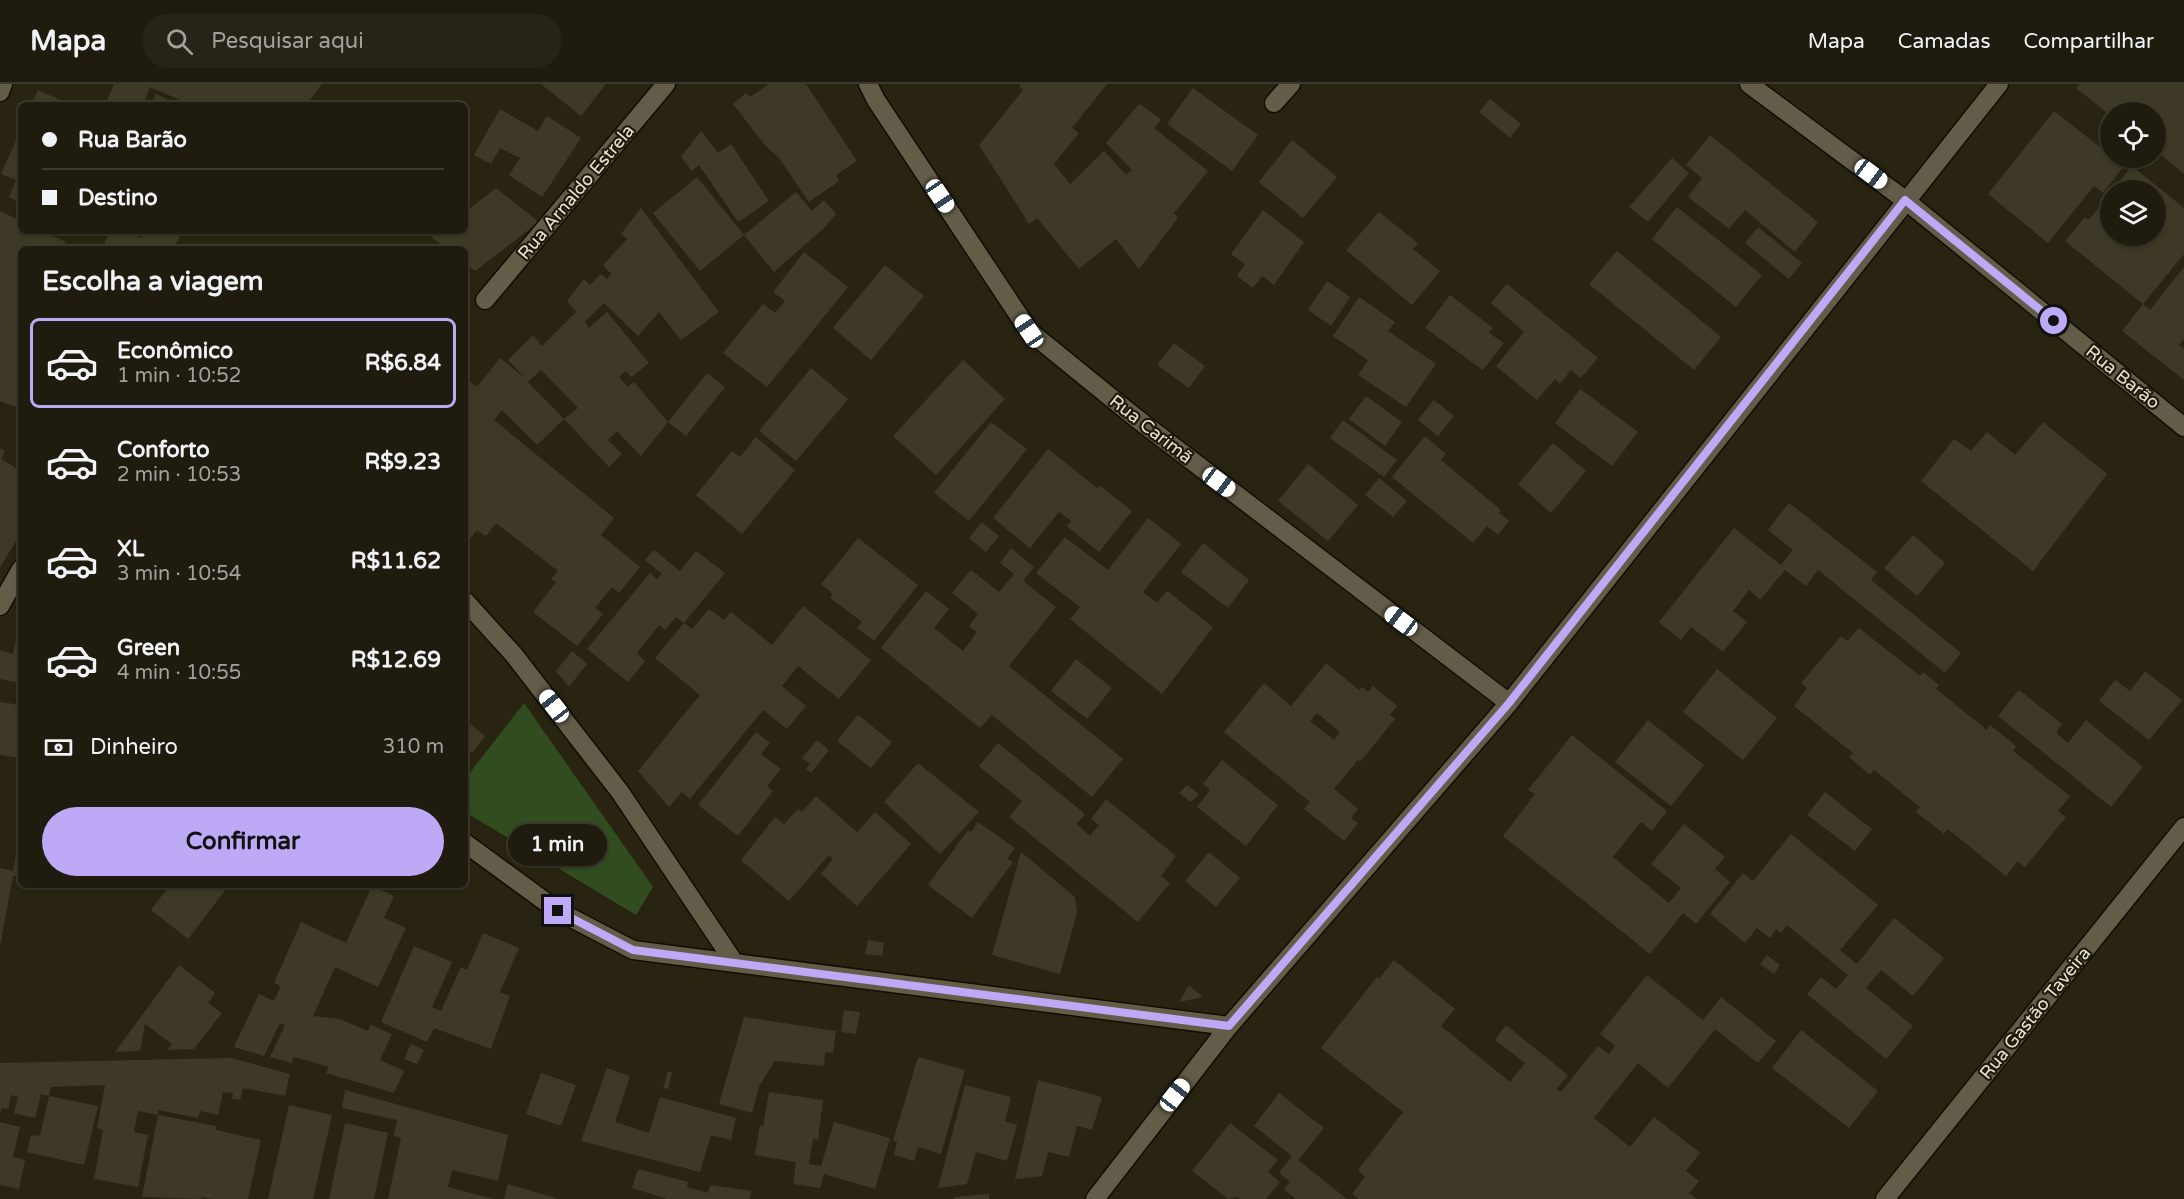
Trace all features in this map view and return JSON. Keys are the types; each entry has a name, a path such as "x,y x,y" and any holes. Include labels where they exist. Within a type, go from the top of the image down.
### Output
{"street":[{"path":"0,92 3,84"},
{"name":"Rua Arnaldo Estrela","path":"485,300 666,84"},
{"name":"Rua Carimã","path":"868,84 876,100 1029,331 1136,418 1509,703"},
{"path":"1274,103 1291,84"},
{"name":"Rua Barão","path":"1749,84 1905,200 2184,427"},
{"path":"1095,1199 1229,1026 1509,703 1999,84"},
{"path":"0,606 18,574"},
{"path":"468,604 514,655 620,792 734,962"},
{"name":"Rua Gastão Taveira","path":"1885,1199 2184,827"},
{"path":"468,845 558,911 633,950 1229,1026"}],"green space":[{"path":"524,703 653,887 636,915 468,814 468,775"}],"building":[{"path":"114,84 322,84 308,102 185,102 150,87 144,102 106,102"},
{"path":"541,84 606,84 581,116"},
{"path":"769,84 806,84 857,161 836,175 839,181 809,202 779,158 765,145 733,104 746,93 750,97"},
{"path":"1021,84 1107,84 1072,128 1079,133 1054,164 1070,184 1104,151 1126,175 1132,170 1106,143 1139,104 1161,119 1154,128 1208,171 1174,213 1178,218 1139,269 1116,239 1079,269 1037,218 1029,224 979,145 1023,90 1019,86"},
{"path":"2079,84 2184,84 2184,174 2166,159 2166,102 2100,102 2100,107 2076,88"},
{"path":"1193,88 1258,135 1232,171 1167,124"},
{"path":"38,90 65,102 32,102"},
{"path":"156,94 173,102 152,102"},
{"path":"1490,99 1521,124 1510,138 1479,112"},
{"path":"500,109 538,131 547,116 581,138 542,197 509,175 520,158 500,148 491,164 474,155"},
{"path":"2054,111 2100,147 2100,168 2122,168 2113,180 2100,180 2100,191 2094,186 2048,243 1988,194"},
{"path":"701,131 718,153 731,144 769,201 738,222 699,165 692,171 681,157"},
{"path":"1710,135 1818,222 1795,252 1745,210 1729,229 1688,197 1702,178 1686,165"},
{"path":"18,136 18,202 9,197 16,180 1,174"},
{"path":"1292,140 1337,177 1303,218 1259,182"},
{"path":"1672,158 1689,173 1648,222 1629,207"},
{"path":"2130,168 2134,168 2149,180 2121,180"},
{"path":"697,177 744,235 700,271 653,213"},
{"path":"496,188 539,222 475,271 468,265 468,246 443,246 431,237 436,234 468,234 468,210"},
{"path":"796,192 812,211 824,200 836,214 825,227 774,272 744,235"},
{"path":"2166,193 2184,208 2184,254 2143,304 2065,241 2085,217 2089,220 2100,206 2100,246 2166,246"},
{"path":"1677,207 1762,275 1736,307 1652,239"},
{"path":"641,208 719,312 681,340 659,312 638,336 604,303 585,322 589,328 607,312 649,363 631,377 626,371 619,377 628,387 634,382 668,422 641,456 617,431 608,440 622,454 609,467 564,419 537,445 502,410 494,420 614,518 601,535 640,567 619,593 612,587 595,608 603,614 577,646 533,612 556,582 551,579 558,571 496,523 486,536 477,530 468,541 468,380 477,387 500,358 526,379 508,360 533,335 542,346 576,312 567,301 584,279 590,285 601,274 607,279 611,274 603,265 627,239 621,234","holes":["541,370 578,408 564,419 528,382"]},
{"path":"1263,210 1304,242 1274,285 1262,276 1253,288 1237,276 1245,264 1231,254"},
{"path":"0,211 18,220 18,234 49,234 66,242 64,246 18,246 18,408 0,401"},
{"path":"1379,212 1418,243 1413,249 1440,271 1412,305 1346,250"},
{"path":"1758,227 1802,263 1789,279 1745,243"},
{"path":"109,234 133,234 142,238 144,234 181,234 175,246 103,246"},
{"path":"1617,251 1721,337 1694,370 1589,284"},
{"path":"804,252 848,287 767,387 723,353 763,304 775,313 785,301 773,292"},
{"path":"885,265 924,296 871,360 833,328"},
{"path":"2184,267 2184,339 2179,345 2184,349 2184,380 2122,331 2143,304 2150,310"},
{"path":"1327,281 1350,297 1331,326 1308,310"},
{"path":"1507,284 1598,358 1581,378 1571,370 1560,384 1555,379 1537,400 1496,366 1524,332 1491,303"},
{"path":"1450,295 1493,328 1489,333 1504,343 1483,370 1425,328"},
{"path":"1359,297 1395,322 1388,331 1436,364 1406,407 1358,375 1368,360 1333,336"},
{"path":"1174,343 1205,366 1189,388 1157,365"},
{"path":"963,360 1005,399 936,475 893,436"},
{"path":"811,368 848,399 796,461 759,431"},
{"path":"707,373 725,387 686,436 668,422"},
{"path":"1580,389 1638,432 1612,466 1555,423"},
{"path":"1366,396 1402,422 1385,446 1349,419"},
{"path":"1434,400 1454,416 1438,436 1418,420"},
{"path":"1343,420 1397,460 1384,477 1330,438"},
{"path":"991,422 1027,449 969,521 934,493"},
{"path":"2043,422 2107,474 2033,571 1921,481 1954,439 1971,451 1987,432 2015,455"},
{"path":"1425,436 1446,454 1441,460 1501,510 1499,513 1509,521 1498,535 1487,526 1473,543 1392,477"},
{"path":"756,437 795,470 742,534 696,495 732,451 740,457"},
{"path":"1553,443 1586,471 1551,513 1518,484"},
{"path":"0,448 5,451 1,459 18,469 18,537 0,568"},
{"path":"1048,449 1097,488 1100,486 1132,511 1099,552 1067,526 1071,521 1059,512 1030,548 993,518"},
{"path":"1308,464 1358,505 1328,541 1278,501"},
{"path":"1379,478 1407,501 1393,517 1365,495"},
{"path":"1789,503 1877,572 1871,580 1961,653 1945,673 1818,570 1806,586 1785,570 1760,600 1749,590 1733,611 1747,622 1723,652 1691,627 1681,640 1659,622 1734,528 1781,565 1793,550 1768,530"},
{"path":"1148,518 1181,544 1143,592 1157,603 1167,591 1213,627 1162,694 1070,619 1080,607 1036,573 1065,537 1108,570"},
{"path":"982,522 999,536 986,552 969,538"},
{"path":"1913,535 1945,563 1917,596 1884,568"},
{"path":"858,538 918,585 874,641 857,628 862,622 830,598 833,594 821,584"},
{"path":"1203,543 1249,580 1228,608 1181,572"},
{"path":"1011,548 1034,567 1023,581 1056,607 1009,666 1123,759 1092,797 992,715 980,728 881,648 926,591 949,609 934,628 963,651 977,632 969,626 978,614 952,593 971,570 999,592 1014,574 1000,563"},
{"path":"654,550 680,571 696,551 725,573 684,623 676,617 665,630 659,625 637,653 645,661 628,682 587,649 650,573 657,579 662,574 645,560"},
{"path":"803,606 871,660 839,699 798,666 782,686 806,706 787,729 763,710 690,799 682,792 669,807 638,771 700,695 655,658 684,623 692,629 709,609 724,620 731,612 772,645"},
{"path":"18,628 18,682 0,679 0,650 13,654"},
{"path":"1859,628 1920,676 1923,672 1939,685 1936,689 1987,730 1990,725 2016,746 2013,751 2070,796 2058,811 2066,817 2025,867 2018,861 2006,876 1948,829 1944,834 1916,812 1920,807 1874,770 1870,775 1849,757 1853,753 1794,706 1807,688 1801,683 1841,636 1847,641"},
{"path":"572,651 587,664 569,687 556,671"},
{"path":"1076,659 1112,688 1087,719 1051,691"},
{"path":"1326,663 1359,690 1362,687 1368,692 1373,686 1397,706 1390,715 1395,719 1360,762 1358,760 1334,789 1358,809 1351,818 1358,823 1344,841 1304,809 1310,802 1224,732 1264,683 1291,706","holes":["1317,713 1340,732 1334,740 1310,721"]},
{"path":"1717,669 1777,718 1743,760 1683,712"},
{"path":"2145,671 2182,700 2149,740 2099,701 2115,680 2130,691"},
{"path":"2019,690 2062,724 2056,733 2068,743 2086,720 2143,767 2111,807 1998,716"},
{"path":"0,702 18,705 18,758 0,755"},
{"path":"858,715 892,742 871,768 837,741"},
{"path":"1648,720 1704,765 1671,806 1615,762"},
{"path":"468,722 485,736 472,753 468,750"},
{"path":"756,732 770,743 761,754 781,769 767,786 773,791 738,836 698,805"},
{"path":"1572,735 1667,811 1652,831 1641,822 1613,857 1669,903 1681,888 1651,864 1684,824 1725,857 1715,869 1730,882 1696,924 1683,913 1650,954 1503,836 1535,794 1528,790"},
{"path":"817,740 829,750 811,773 806,769 810,764 802,758"},
{"path":"998,743 1085,814 1077,824 1090,836 1099,825 1091,819 1106,799 1176,856 1161,876 1170,883 1138,922 1009,817 1022,801 979,766"},
{"path":"1222,760 1278,805 1246,846 1197,807 1210,790 1203,784"},
{"path":"918,763 979,812 940,854 884,802"},
{"path":"1187,785 1199,794 1191,802 1179,793"},
{"path":"1825,792 1872,829 1855,851 1807,815"},
{"path":"816,796 857,832 875,812 911,844 857,906 821,874 833,859 829,855 789,901 741,860 775,817 784,824 798,809 802,812"},
{"path":"978,822 1015,848 1007,859 1013,862 972,918 928,885 968,830 971,832"},
{"path":"1791,834 1878,905 1840,950 1857,964 1894,918 1944,958 1913,996 1881,970 1866,988 1913,1026 1886,1059 1807,994 1821,977 1836,989 1848,975 1787,925 1781,933 1776,929 1770,938 1757,928 1745,943 1710,914 1743,873 1753,881"},
{"path":"18,842 18,875 13,876 0,946 0,868 13,871"},
{"path":"1021,852 1075,897 1077,913 1060,974 992,955"},
{"path":"1209,852 1240,878 1216,907 1185,881"},
{"path":"168,888 227,888 188,939 151,910"},
{"path":"371,888 394,896 384,918 406,928 378,987 335,967 313,1016 340,1019 368,1031 371,1025 392,1034 380,1060 404,1071 394,1093 326,1073 329,1067 294,1057 291,1063 270,1057 285,1025 280,1023 264,1056 234,1047 259,994 274,1001 281,986 274,983 301,922 346,943"},
{"path":"483,933 519,948 500,992 510,996 491,1049 434,1028 427,1042 381,1022 414,946 452,962 432,1007 441,1011 461,967 467,970"},
{"path":"868,940 884,943 882,956 865,954"},
{"path":"1767,955 1780,965 1774,974 1760,964"},
{"path":"1394,960 1455,1009 1441,1026 1510,1082 1525,1063 1495,1040 1506,1025 1568,1075 1557,1089 1561,1092 1598,1046 1609,1054 1615,1046 1600,1034 1647,975 1703,1020 1721,997 1776,1041 1758,1063 1715,1029 1668,1088 1638,1063 1594,1118 1630,1147 1654,1117 1700,1153 1686,1171 1699,1181 1689,1193 1697,1199 1359,1199 1352,1194 1365,1177 1358,1170 1403,1112 1321,1048 1377,977 1379,979"},
{"path":"179,965 215,993 208,1003 222,1013 194,1049 167,1050 172,1044 145,1024 140,1051 115,1052"},
{"path":"1189,985 1203,997 1179,1002"},
{"path":"844,1010 860,1012 856,1034 841,1032"},
{"path":"744,1017 836,1031 833,1053 825,1052 824,1066 775,1061 759,1086 752,1113 719,1104"},
{"path":"1801,1030 1878,1091 1849,1128 1772,1068"},
{"path":"411,1044 424,1050 417,1064 404,1059"},
{"path":"918,1057 965,1070 941,1154 918,1147 914,1161 894,1155 897,1142 893,1141"},
{"path":"231,1058 290,1074 285,1096 243,1088 240,1100 232,1099 233,1093 223,1092 218,1115 200,1111 198,1118 158,1110 158,1115 138,1111 134,1132 148,1135 138,1187 94,1179 103,1130 97,1128 105,1085 51,1087 49,1096 41,1094 35,1118 14,1113 18,1097 11,1095 8,1109 2,1108 0,1113 0,1063"},
{"path":"607,1068 630,1076 615,1122 649,1133 660,1097 736,1118 731,1140 711,1135 700,1172 581,1141"},
{"path":"668,1071 672,1073 668,1089 663,1088"},
{"path":"541,1073 576,1085 561,1126 526,1114"},
{"path":"1038,1080 1102,1097 1092,1130 1077,1126 1069,1157 1048,1152 1042,1176 1015,1179"},
{"path":"965,1085 1011,1097 1005,1121 1017,1125 1007,1161 976,1152 967,1184 938,1188"},
{"path":"345,1090 508,1135 498,1181 452,1170 448,1187 494,1199 388,1199 401,1138 394,1136 397,1120 342,1108"},
{"path":"769,1092 823,1100 818,1140 813,1139 809,1164 821,1166 834,1122 890,1138 875,1189 824,1174 820,1188 793,1184 796,1162 755,1155"},
{"path":"1279,1093 1324,1128 1298,1160 1347,1199 1296,1199 1284,1189 1290,1182 1279,1173 1292,1156 1254,1126"},
{"path":"49,1096 98,1106 84,1165 27,1152 31,1135 40,1136"},
{"path":"289,1105 332,1115 313,1199 268,1199"},
{"path":"158,1115 216,1126 216,1130 261,1140 248,1199 142,1197"},
{"path":"0,1122 20,1127 13,1157 25,1160 19,1189 0,1185"},
{"path":"345,1123 388,1133 374,1199 329,1199"},
{"path":"1230,1123 1278,1160 1268,1172 1280,1182 1266,1199 1240,1199 1238,1197 1228,1199 1192,1171"},
{"path":"638,1169 688,1182 687,1187 708,1193 710,1185 752,1191 749,1199 667,1199 632,1188"},
{"path":"508,1184 556,1198 556,1199 504,1199"},
{"path":"989,1194 989,1199 955,1199 955,1197"}],"route":[{"path":"558,911 633,950 1229,1026 1509,703 1905,200 2054,321"}]}
